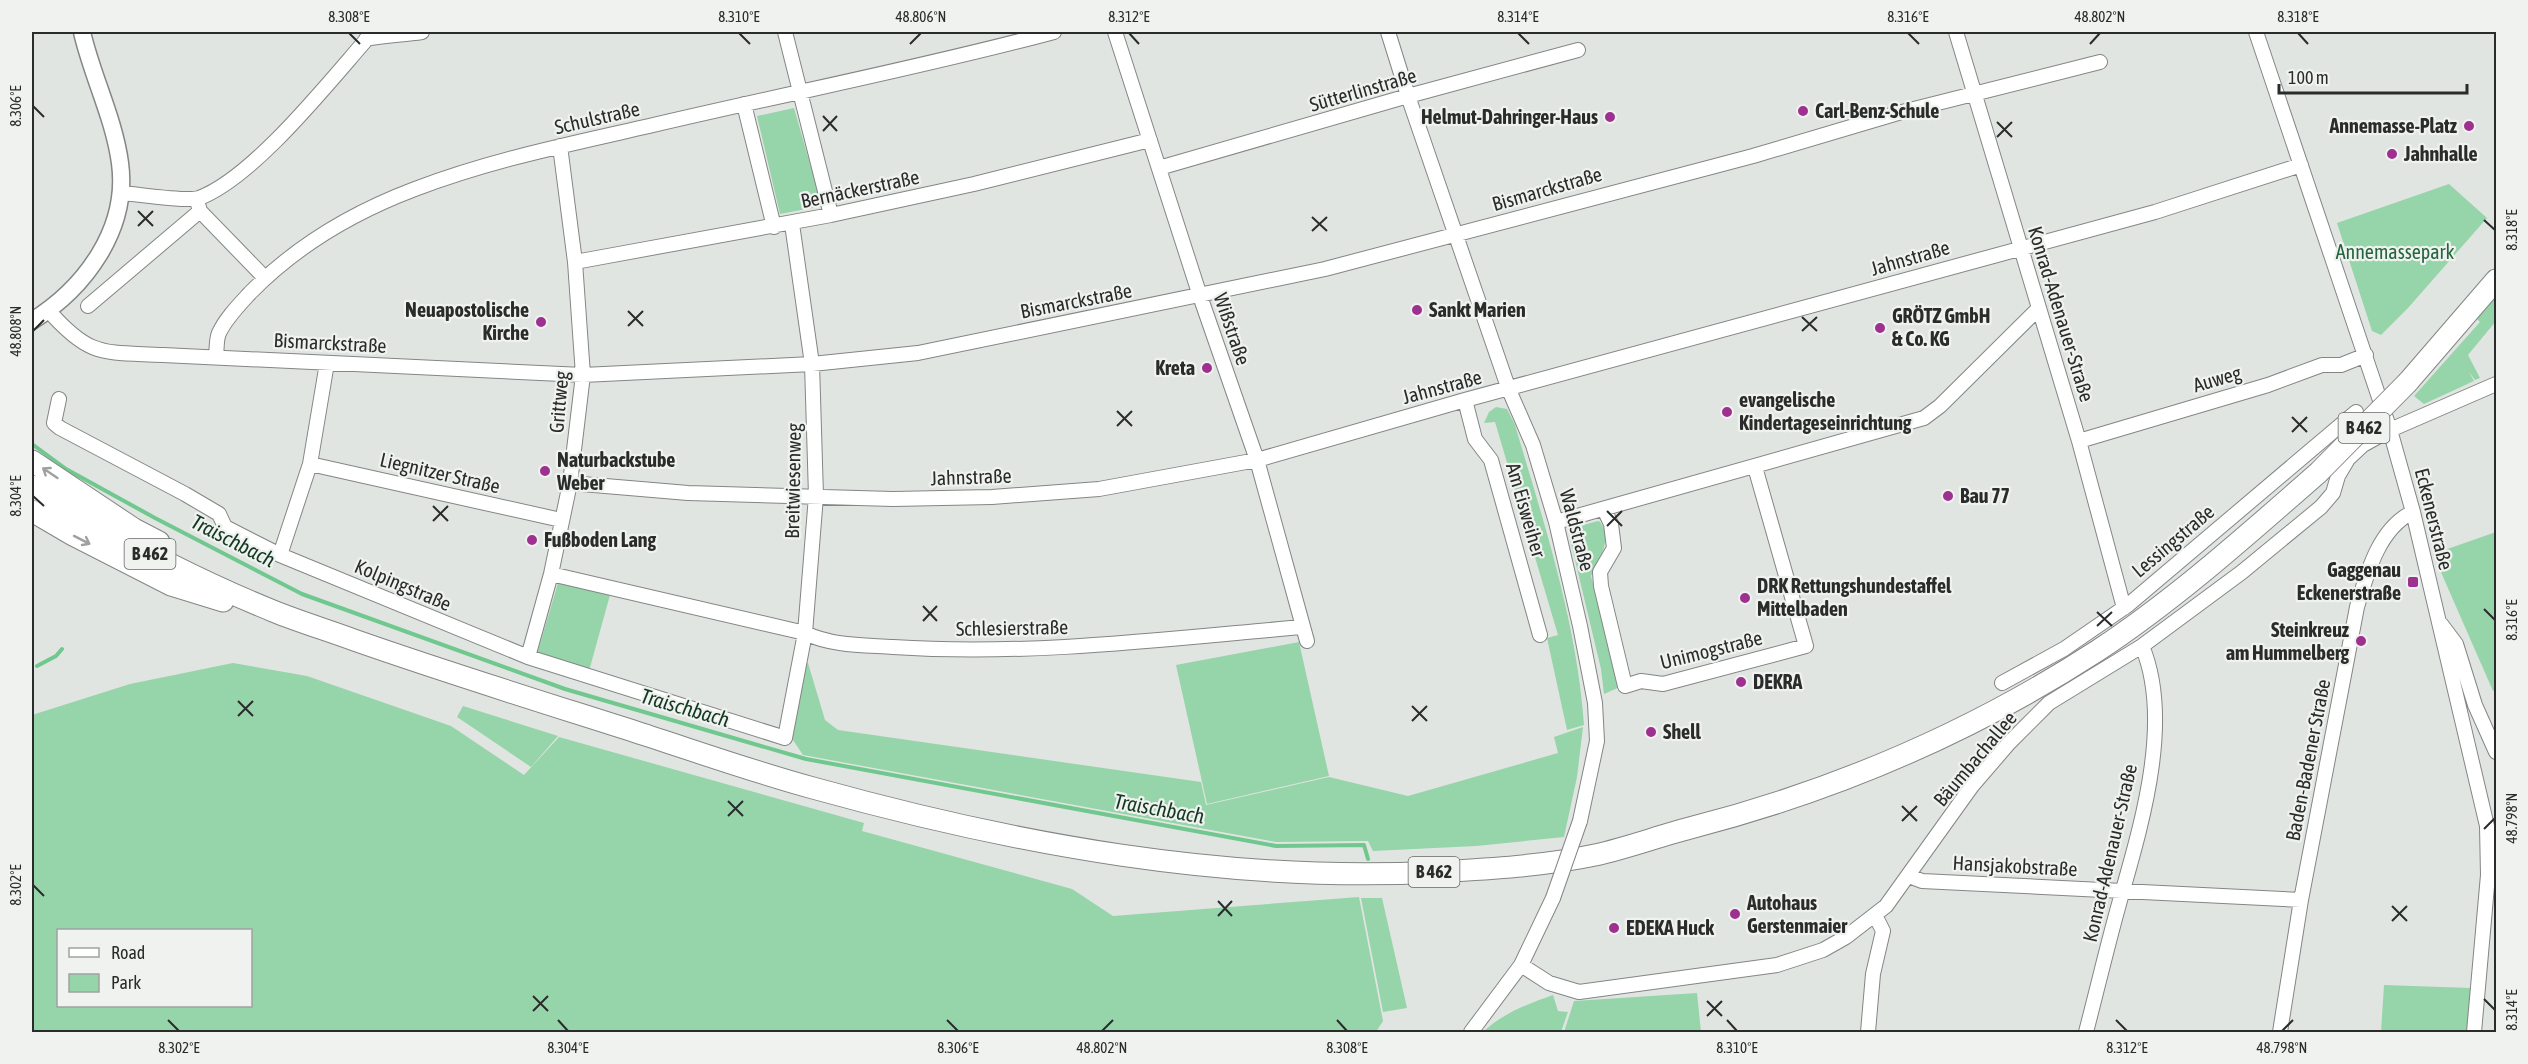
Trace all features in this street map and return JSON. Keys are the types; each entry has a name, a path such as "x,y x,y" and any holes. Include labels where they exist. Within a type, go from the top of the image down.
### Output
{"main road":[{"name":"B 462","path":"32,486 130,543 186,572 275,612 468,680 811,788 952,823 1079,847 1212,866 1309,874 1405,874 1485,870 1596,855 1725,819 1853,776 1917,749 2010,702 2100,648 2212,564 2318,473 2408,382 2496,280"},
{"path":"32,461 134,529 240,585 275,612"},
{"path":"32,511 73,535 171,585 237,606 275,612"}],"street":[{"path":"37,318 78,283 99,257 116,217 121,193 120,163 105,104 82,32"},
{"path":"88,306 198,205 266,149 370,35 404,35 422,32"},
{"path":"785,32 831,215"},
{"name":"Schulstraße","path":"216,356 218,335 233,311 265,278 307,245 350,218 414,189 498,161 958,57 1054,32"},
{"name":"Wißstraße","path":"1115,32 1200,296 1257,460 1307,641"},
{"name":"Waldstraße","path":"1388,32 1509,390 1533,445 1556,522 1595,703 1597,741 1580,821 1553,898 1521,965 1471,1032"},
{"name":"Konrad-Adenauer-Straße","path":"1956,32 2079,441 2124,608"},
{"name":"Eckenerstraße","path":"2256,32 2390,430 2413,512 2487,826 2488,875 2474,1032"},
{"name":"Sütterlinstraße","path":"1160,168 1408,96 1578,50"},
{"name":"Bismarckstraße","path":"37,318 90,348 107,353 216,356 583,375 812,364 918,353 1325,270 1616,190 1753,156 1975,92 2100,62"},
{"path":"744,104 774,227"},
{"name":"Bernäckerstraße","path":"575,262 792,224 974,184 1150,140"},
{"name":"Grittweg","path":"528,657 552,574 570,483 583,375 575,262 560,146"},
{"name":"Jahnstraße","path":"570,483 688,493 893,499 981,497 1099,489 1257,460 1465,400 1509,390 2021,247 2155,212 2301,165"},
{"path":"121,193 198,205 265,278"},
{"name":"Breitwiesenweg","path":"785,738 805,633 816,496 812,364 792,224"},
{"path":"1556,522 1924,418 1940,406 2038,309"},
{"name":"Auweg","path":"2079,441 2268,385 2322,365 2341,365 2366,355"},
{"path":"280,555 310,464 327,363"},
{"path":"2142,646 2242,572 2321,507 2333,493 2338,476 2348,459 2363,445 2390,430 2496,384"},
{"name":"Kolpingstraße","path":"59,399 54,423 60,428 185,494 219,514 225,527 280,555 528,657 785,738"},
{"name":"Am Eisweiher","path":"1465,400 1475,439 1491,460 1540,635"},
{"name":"Lessingstraße","path":"2002,683 2064,648 2124,608 2356,412"},
{"name":"Liegnitzer Straße","path":"310,464 561,520"},
{"name":"Unimogstraße","path":"1604,509 1611,524 1614,548 1600,572 1601,586 1624,686 1641,681 1663,684 1806,646 1755,467"},
{"name":"Baden-Badener Straße","path":"2280,1032 2301,900 2357,607 2366,575 2380,546 2393,526 2413,512"},
{"name":"Schlesierstraße","path":"552,574 805,633 824,642 835,643 918,648 1029,649 1132,643 1302,627"},
{"path":"2438,620 2456,644 2475,705 2496,752"},
{"name":"Konrad-Adenauer-Straße","path":"2086,1032 2142,818 2153,753 2155,715 2149,660 2142,646"},
{"name":"Bäumbachallee","path":"1521,965 1549,983 1579,992 1777,965 1823,950 1846,937 1886,906 1972,786 2009,743 2049,703 2142,646"},
{"name":"Hansjakobstraße","path":"1909,876 1922,881 2301,900"},
{"path":"1868,1032 1874,974 1883,931 1875,915"}],"green space":[{"path":"794,108 822,206 780,214 757,116"},
{"name":"Annemassepark","path":"2449,184 2487,218 2408,308 2381,335 2372,331 2337,223"},
{"path":"2496,297 2496,321 2468,355 2480,378 2475,380 2469,372 2474,381 2424,404 2414,396 2480,322 2477,319"},
{"path":"1496,407 1507,409 1515,425 1548,536 1567,611 1584,725 1567,730 1547,638 1558,635 1495,422 1484,423 1489,412"},
{"path":"1599,521 1605,535 1604,549 1591,576 1620,687 1604,694 1601,669 1570,539 1582,526"},
{"path":"2496,532 2496,690 2493,691 2433,554"},
{"path":"558,583 610,595 589,671 537,654"},
{"path":"1299,642 1329,776 1207,804 1176,665"},
{"path":"233,663 307,676 451,726 524,775 559,737 864,823 862,831 1072,889 1113,916 1359,897 1383,1021 1376,1032 32,1032 32,715 130,684"},
{"path":"803,663 808,663 825,720 838,730 1201,782 1206,805 1329,777 1408,796 1558,753 1554,737 1583,727 1577,777 1564,837 1476,846 1373,851 1368,841 1276,842 803,755 789,734"},
{"path":"463,706 558,736 531,767 457,717"},
{"path":"1361,898 1382,898 1407,1008 1383,1012"},
{"path":"2384,985 2471,988 2468,1032 2381,1032"},
{"path":"1697,993 1701,1032 1564,1032 1574,1001"},
{"path":"1553,995 1558,1011 1568,1012 1561,1032 1483,1032 1507,1014"}],"waterway":[{"name":"Traischbach","path":"32,444 66,469 302,594 565,689 806,759 1276,846 1364,845 1368,859"},
{"path":"37,666 56,656 62,649"}],"place":[{"name":"Carl-Benz-Schule","path":"1803,111"},
{"name":"Helmut-Dahringer-Haus","path":"1610,117"},
{"name":"Annemasse-Platz","path":"2469,126"},
{"name":"Jahnhalle","path":"2392,154"},
{"name":"Sankt Marien","path":"1417,310"},
{"name":"Neuapostolische Kirche","path":"541,322"},
{"name":"GRÖTZ GmbH & Co. KG","path":"1880,328"},
{"name":"Kreta","path":"1207,368"},
{"name":"evangelische Kindertageseinrichtung","path":"1727,412"},
{"name":"Naturbackstube Weber","path":"545,471"},
{"name":"Bau 77","path":"1948,496"},
{"name":"Fußboden Lang","path":"532,540"},
{"name":"Gaggenau Eckenerstraße","path":"2413,582"},
{"name":"DRK Rettungshundestaffel Mittelbaden","path":"1745,598"},
{"name":"Steinkreuz am Hummelberg","path":"2361,641"},
{"name":"DEKRA","path":"1741,682"},
{"name":"Shell","path":"1651,732"},
{"name":"Autohaus Gerstenmaier","path":"1735,914"},
{"name":"EDEKA Huck","path":"1614,928"}]}
